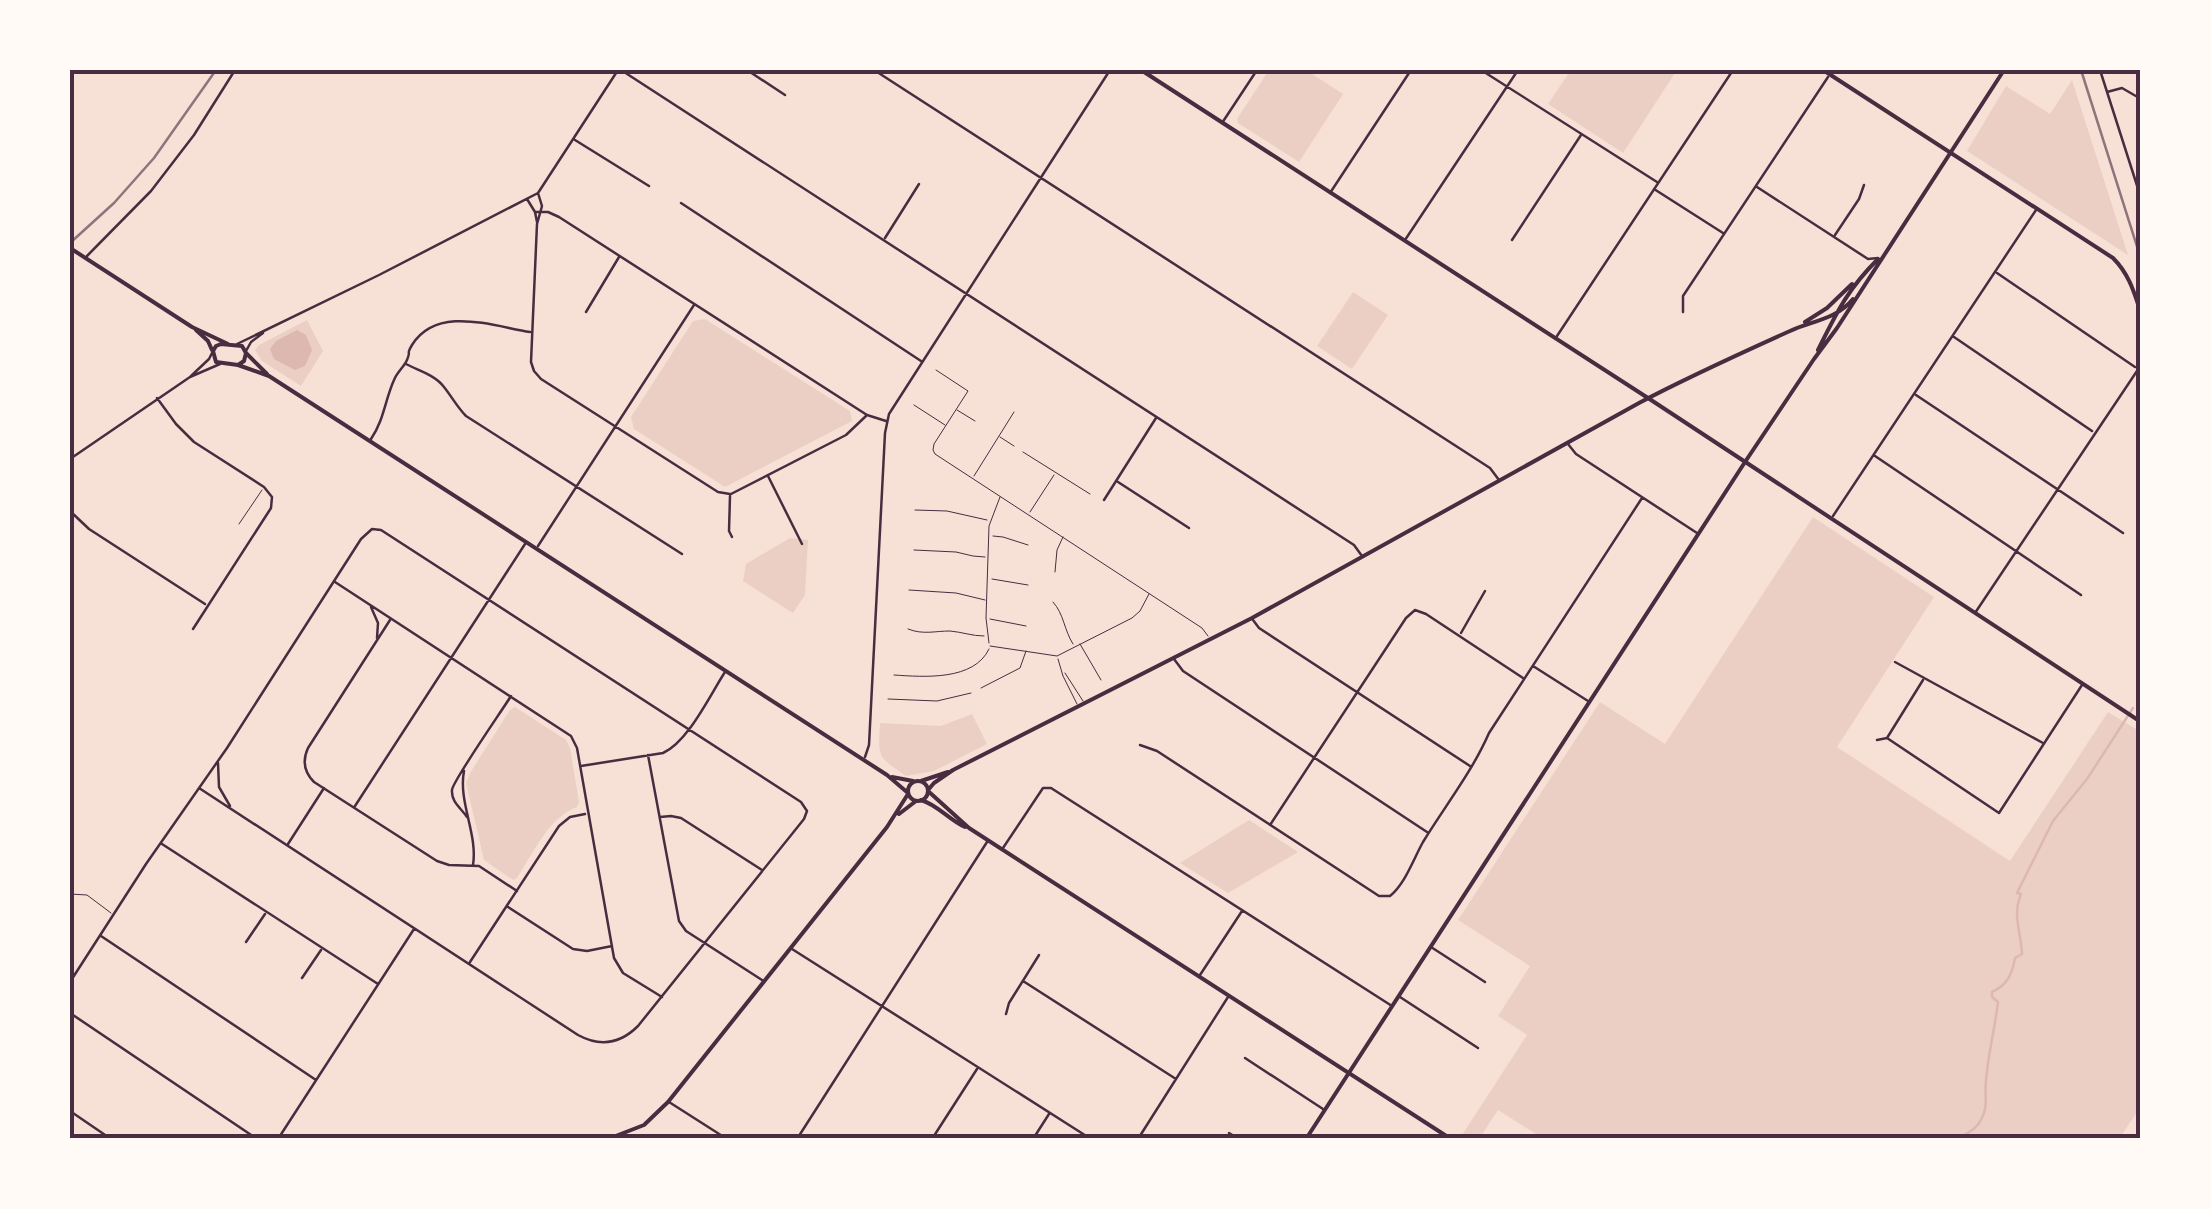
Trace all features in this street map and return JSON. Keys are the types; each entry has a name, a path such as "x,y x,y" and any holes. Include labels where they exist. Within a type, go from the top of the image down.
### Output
{"street":[{"path":"86,257 151,190 194,135 235,70"},
{"path":"70,459 190,377 209,360 219,344 237,344 264,332 538,192 620,70 1354,545 1363,557"},
{"path":"747,70 785,95"},
{"path":"874,70 1490,468 1499,481"},
{"path":"864,760 869,745 889,414 1110,70"},
{"path":"1140,70 2138,720"},
{"path":"1222,123 1258,70"},
{"path":"1330,193 1412,70"},
{"path":"1482,70 1658,182"},
{"path":"1404,241 1518,70"},
{"path":"1555,338 1733,70"},
{"path":"1822,70 2113,258 2132,283 2141,313"},
{"path":"1797,328 1827,308 1881,256 2004,70"},
{"path":"2100,70 2141,198"},
{"path":"1683,312 1684,296 1830,75"},
{"path":"2107,92 2122,88 2141,99"},
{"path":"1512,240 1582,134"},
{"path":"574,140 649,186"},
{"path":"884,240 919,184"},
{"path":"1834,236 1864,185"},
{"path":"1756,186 1868,260"},
{"path":"1654,189 1725,234"},
{"path":"538,192 542,206 537,224 531,362 541,379 718,492 730,494 846,435 867,414"},
{"path":"526,198 538,211 559,217 867,414 887,422"},
{"path":"681,203 921,361"},
{"path":"1832,518 2037,209"},
{"path":"70,248 192,327 208,341 215,361 222,364"},
{"path":"586,312 620,256"},
{"path":"1868,260 1881,256"},
{"path":"1306,1139 1881,256"},
{"path":"1866,271 1868,260"},
{"path":"892,820 953,770 1252,618 1648,398 1797,328 1836,314 1874,272"},
{"path":"1975,613 2139,367 1995,272"},
{"path":"1814,359 1857,280"},
{"path":"536,548 695,304"},
{"path":"370,441 384,416 396,376 425,330 436,323 459,320 531,332"},
{"path":"192,327 228,344"},
{"path":"238,364 244,360 251,342 264,332"},
{"path":"1953,336 2094,432"},
{"path":"237,344 269,376"},
{"path":"190,377 222,364 238,364 269,376 888,775 903,781 921,781 953,770"},
{"path":"406,364 434,378 466,416 682,554"},
{"path":"1914,394 2123,533"},
{"path":"158,398 194,442 264,487 272,498 271,508 193,629"},
{"path":"1104,500 1157,417"},
{"path":"1567,443 1576,454 1699,534"},
{"path":"1874,455 2081,594"},
{"path":"768,474 802,544"},
{"path":"1116,481 1190,528"},
{"path":"730,494 732,537"},
{"path":"1140,745 1157,751 1379,896 1390,896 1480,756 1489,733 1642,498"},
{"path":"70,511 90,529 207,605"},
{"path":"70,982 365,534 372,529 381,530 806,808 804,819 634,1030 615,1042 598,1042 583,1038 199,788"},
{"path":"354,808 526,542"},
{"path":"334,581 568,733 576,744 615,962 662,998"},
{"path":"1460,635 1485,591"},
{"path":"367,603 378,623 375,644"},
{"path":"1270,825 1415,610 1524,679"},
{"path":"391,618 305,756 309,776 440,863 482,868 517,890"},
{"path":"1252,618 1259,628 1472,767"},
{"path":"1173,658 1183,671 1429,833"},
{"path":"1896,662 2043,743"},
{"path":"1533,666 1589,702"},
{"path":"580,766 672,749 726,671"},
{"path":"1887,738 1924,679"},
{"path":"1877,740 1887,738 1999,813 2083,684"},
{"path":"467,817 456,803 452,789 456,778 512,696"},
{"path":"648,755 678,918 686,931 764,981"},
{"path":"220,756 219,787 234,810"},
{"path":"467,765 462,780 473,865"},
{"path":"888,775 908,794 969,828"},
{"path":"608,1139 644,1125 668,1102 892,820 913,781"},
{"path":"921,781 988,841 1451,1139"},
{"path":"287,845 324,788"},
{"path":"1002,850 1043,788 1051,788 1392,1006"},
{"path":"470,964 562,822 588,814"},
{"path":"660,818 681,818 763,871"},
{"path":"797,1139 988,841"},
{"path":"161,843 378,984"},
{"path":"507,906 573,949 587,951 612,946"},
{"path":"246,942 266,911"},
{"path":"1199,976 1242,911"},
{"path":"278,1139 415,928"},
{"path":"100,936 316,1080"},
{"path":"1431,947 1485,982"},
{"path":"302,978 322,948"},
{"path":"790,948 1091,1139"},
{"path":"1006,1014 1039,956"},
{"path":"1023,981 1176,1079"},
{"path":"1138,1139 1229,996"},
{"path":"1399,996 1478,1048"},
{"path":"70,1013 257,1139"},
{"path":"1244,1058 1325,1110"},
{"path":"932,1139 978,1068"},
{"path":"668,1102 727,1139"},
{"path":"70,1111 111,1139"},
{"path":"1033,1139 1050,1113"},
{"path":"1434,1139 1438,1131"},
{"path":"1229,1133 1239,1139"}],"lane":[{"path":"936,370 968,391 933,450 938,457 1150,592 1202,628 1210,639"},
{"path":"914,405 945,426"},
{"path":"956,410 975,422"},
{"path":"972,478 1014,412"},
{"path":"999,437 1014,446"},
{"path":"1023,452 1090,494"},
{"path":"1029,514 1055,472"},
{"path":"238,524 264,487"},
{"path":"894,676 931,677 981,662 990,646 986,618 988,536 990,520 1001,496"},
{"path":"915,510 947,510 990,520"},
{"path":"988,536 1028,545"},
{"path":"1055,572 1056,550 1063,537"},
{"path":"914,550 988,556"},
{"path":"988,578 1028,585"},
{"path":"909,590 956,593 987,600"},
{"path":"990,646 1057,656 1136,615 1150,592"},
{"path":"1053,602 1062,614 1074,647"},
{"path":"986,618 1026,626"},
{"path":"908,629 987,635"},
{"path":"1080,643 1101,680"},
{"path":"981,688 1018,669 1026,651"},
{"path":"1057,656 1063,676 1081,705"},
{"path":"1062,671 1068,674 1081,705"},
{"path":"888,700 944,700 970,693"},
{"path":"70,894 87,895 114,915"}],"shaded area":[{"path":"1269,70 1306,70 1343,94 1299,162 1238,123"},
{"path":"1571,70 1677,70 1623,153 1548,104"},
{"path":"2072,80 2128,255 1967,151 2006,86 2050,114"},
{"path":"1353,292 1388,315 1352,369 1317,346"},
{"path":"705,319 850,411 852,421 725,487 634,429 631,417 693,321"},
{"path":"307,320 323,351 301,386 262,361 255,350"},
{"path":"297,330 306,335 312,350 305,366 295,370 274,359 270,349 276,341"},
{"path":"1813,517 1934,597 1837,747 2010,861 2108,712 2141,732 2141,1106 2119,1139 1544,1139 1498,1110 1479,1139 1468,1139 1462,1135 1527,1035 1498,1016 1530,966 1458,920 1600,702 1665,744"},
{"path":"790,538 808,540 805,595 793,613 743,581 746,564"},
{"path":"515,707 566,740 579,802 550,827 513,880 484,860 466,783"},
{"path":"972,714 987,744 934,771 906,776 881,755 880,723 941,726"},
{"path":"1249,820 1298,852 1228,893 1180,863"}],"waterway":[{"path":"1958,1139 1976,1127 1985,1110 1998,1002 1992,992 2005,983 2015,958 2022,954 2017,917 2021,894 2017,893 2053,821 2087,779 2133,708"}],"railway":[{"path":"70,243 114,203 154,158 216,70"},
{"path":"2081,70 2141,259"}]}
